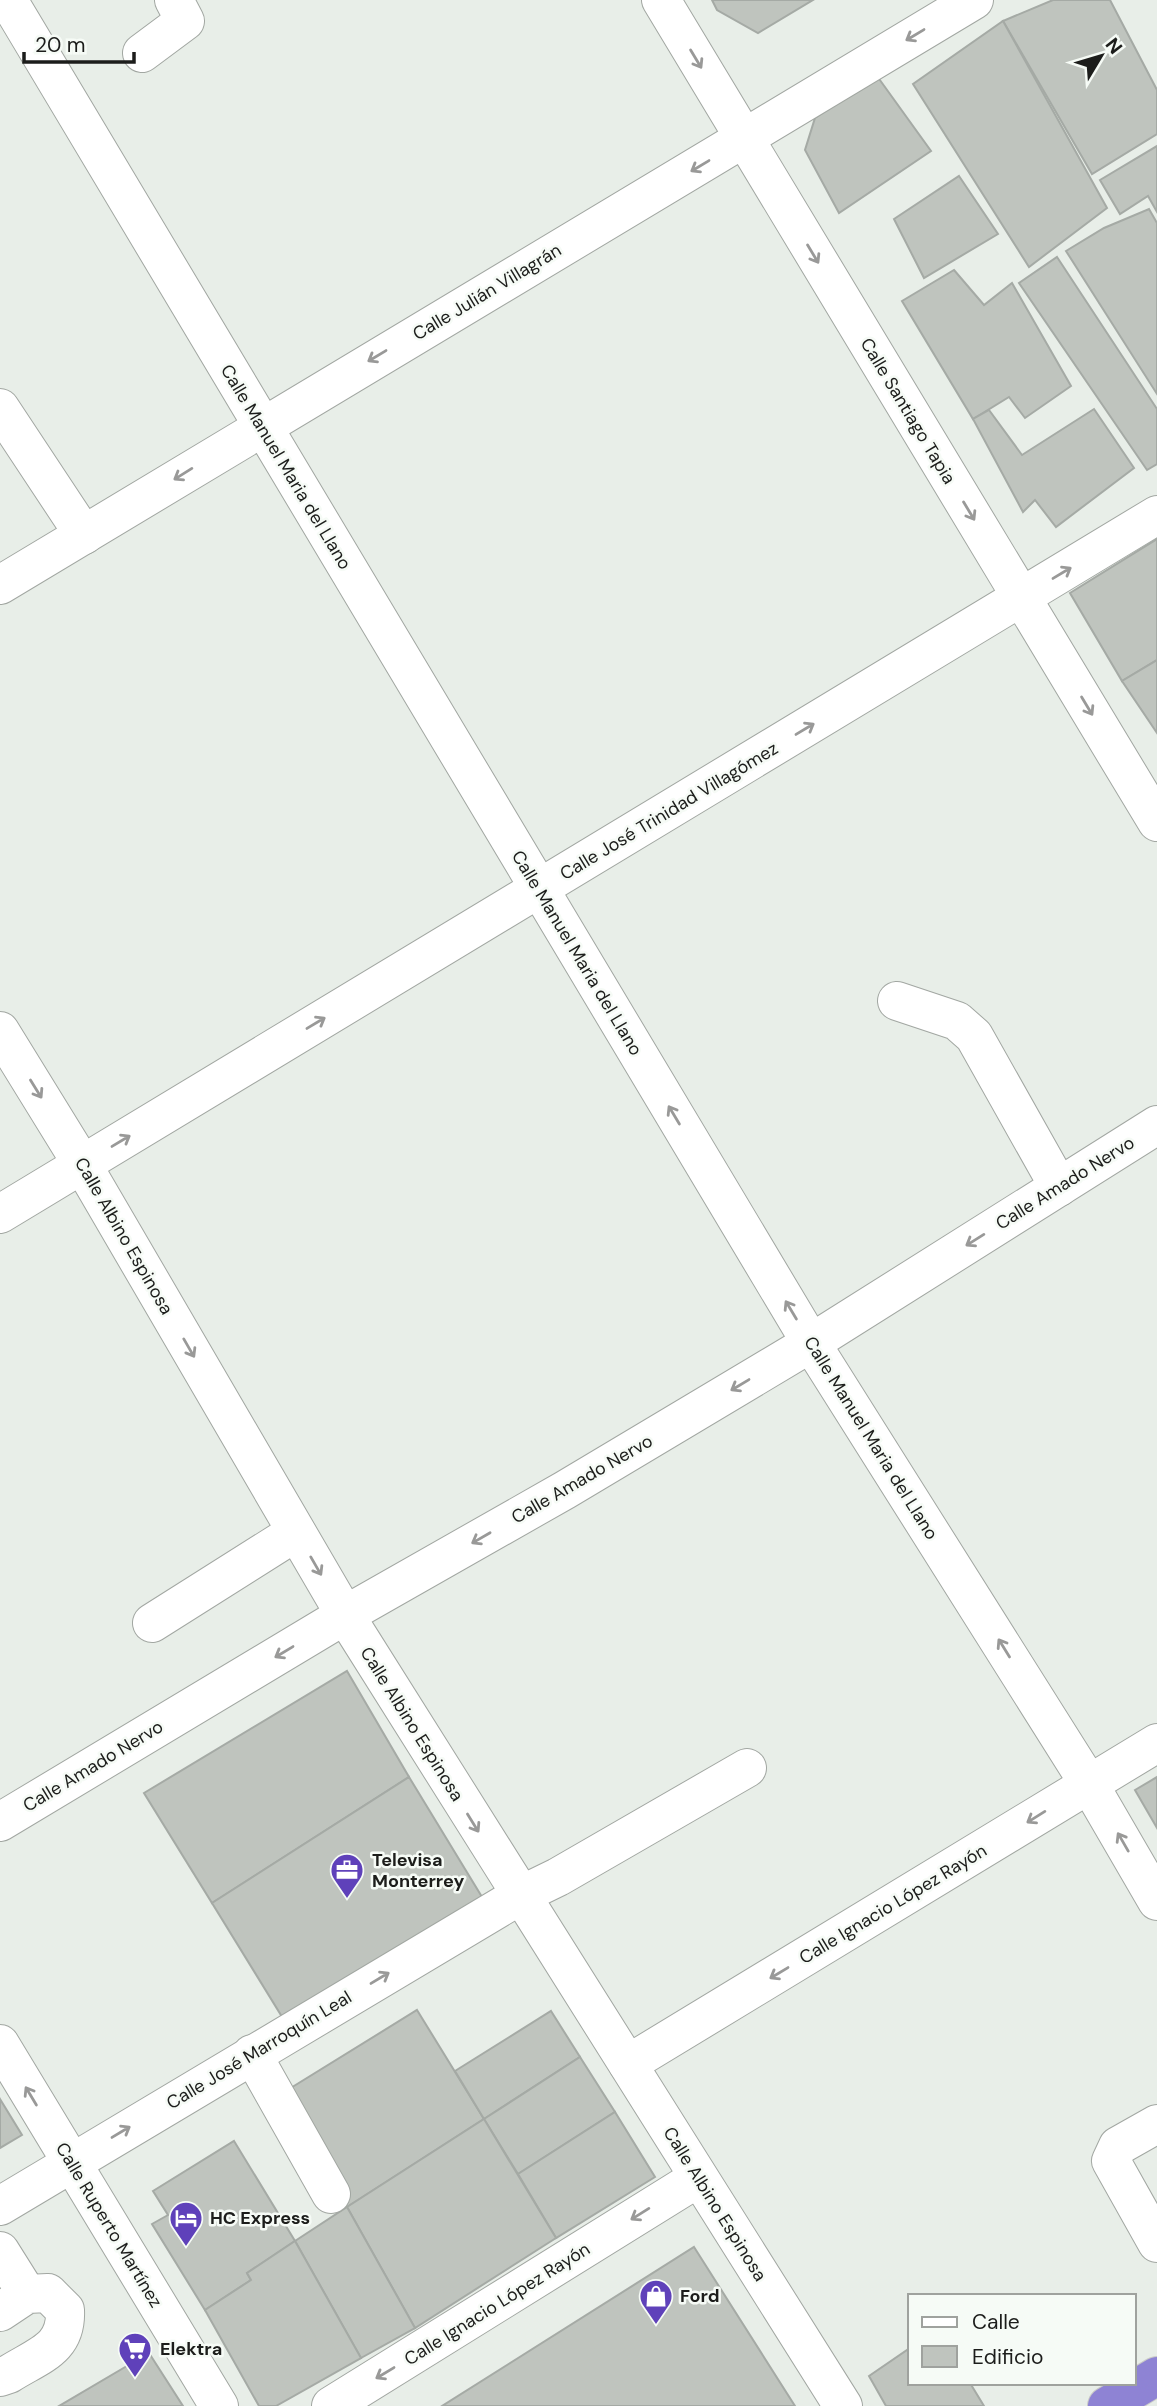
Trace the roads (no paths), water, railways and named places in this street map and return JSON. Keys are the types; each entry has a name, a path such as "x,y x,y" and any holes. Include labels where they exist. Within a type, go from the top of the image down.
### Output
{"highway":[{"path":"1107,2406 1157,2376"}],"street":[{"name":"Calle Manuel Maria del Llano","path":"8,0 811,1343 1090,1784 1157,1901"},
{"path":"142,53 185,20 174,0"},
{"name":"Calle Santiago Tapia","path":"661,0 1157,822"},
{"name":"Calle Julián Villagrán","path":"0,584 974,0"},
{"path":"0,408 84,535"},
{"name":"Calle José Trinidad Villagómez","path":"0,1214 1157,515"},
{"path":"897,1001 957,1021 974,1036 1059,1187"},
{"name":"Calle Albino Espinosa","path":"0,1031 82,1164 345,1615 519,1896 843,2406"},
{"name":"Calle Amado Nervo","path":"0,1822 345,1615 565,1490 811,1343 1157,1125"},
{"path":"152,1623 296,1532"},
{"name":"Calle Ignacio López Rayón","path":"628,2064 1157,1744"},
{"name":"Calle José Marroquín Leal","path":"1,2202 519,1896 558,1877 747,1768"},
{"name":"Calle Ruperto Martínez","path":"2,2051 219,2406"},
{"path":"252,2054 331,2194"},
{"path":"1157,2124 1118,2146 1111,2161 1157,2243"},
{"name":"Calle Ignacio López Rayón","path":"331,2406 698,2178"},
{"path":"0,2251 13,2303 48,2293 65,2310 66,2328 61,2340 9,2374 0,2377"}],"place":[{"name":"Televisa Monterrey","path":"347,1900"},
{"name":"HC Express","path":"186,2248"},
{"name":"Ford","path":"656,2326"},
{"name":"Elektra","path":"135,2379"}]}
